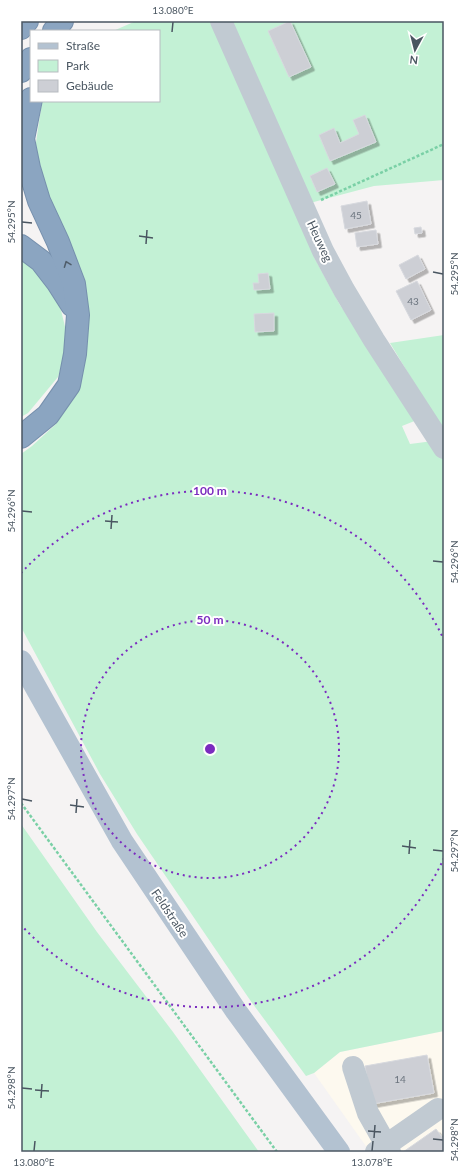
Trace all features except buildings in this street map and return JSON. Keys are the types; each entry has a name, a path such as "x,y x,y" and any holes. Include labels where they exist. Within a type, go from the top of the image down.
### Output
{"highway":[{"path":"21,28 27,21"},
{"path":"55,30 62,21"},
{"path":"21,71 30,60"},
{"path":"21,437 48,415 69,385 75,354 78,315 74,284 58,242 39,201 29,168 23,139 30,102"},
{"path":"21,246 41,261 58,283 78,315"}],"main road":[{"name":"Feldstraße","path":"24,675 122,841 236,1012 339,1152"}],"street":[{"name":"Heuweg","path":"221,21 323,251 374,340 444,448"},
{"path":"353,1067 368,1113 384,1150 438,1109"}],"path":[{"path":"304,208 444,144"},
{"path":"21,803 277,1152"}],"shaded area":[{"path":"444,1031 444,1152 370,1152 314,1073 340,1052"}],"green space":[{"path":"136,21 444,21 444,180 374,186 295,207 315,259 340,305 365,340 417,420 402,426 410,444 433,441 444,457 444,1031 340,1052 314,1073 306,1076 250,1000 137,834 100,774 21,627 21,454 56,424 78,389 86,356 85,314 35,149 42,102 160,102 160,30 115,30"},
{"path":"21,251 52,285 61,310 66,331 65,353 58,377 28,413 21,417"},
{"path":"444,335 444,430 390,343"},
{"path":"21,824 97,932 173,1032 259,1152 21,1152"}]}
